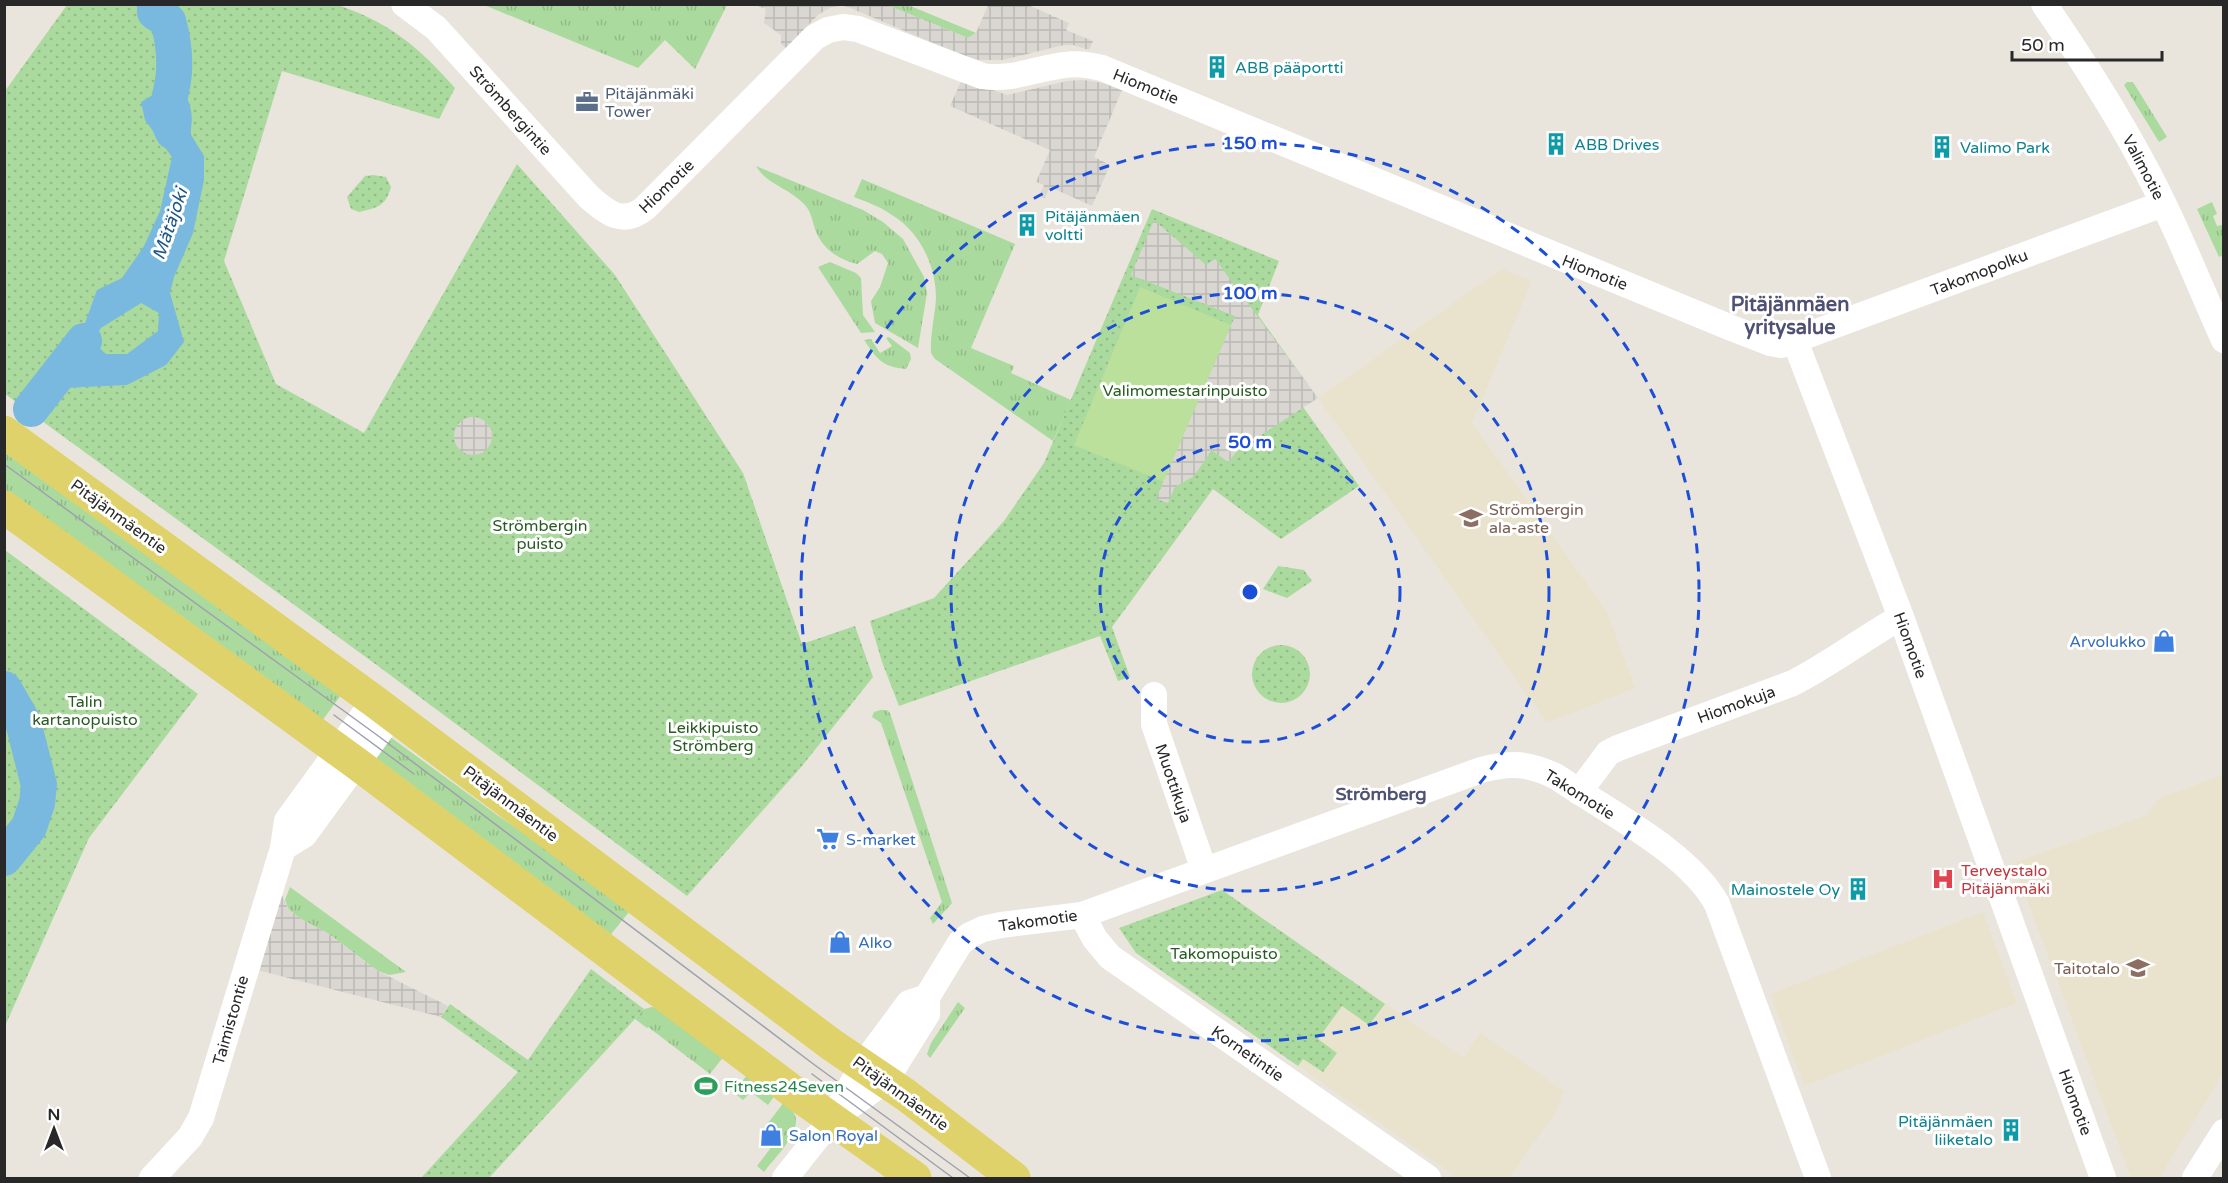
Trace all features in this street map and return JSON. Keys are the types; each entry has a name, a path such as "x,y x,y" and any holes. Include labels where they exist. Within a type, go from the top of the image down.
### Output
{"main road":[{"name":"Pitäjänmäentie","path":"16,440 383,708 1014,1179"},
{"path":"4,507 347,757 915,1179"}],"street":[{"name":"Strömbergintie","path":"404,4 436,28 589,196 602,208 616,216"},
{"name":"Valimotie","path":"2044,4 2110,105 2163,204 2223,340"},
{"name":"Hiomotie","path":"616,216 636,216 815,37 828,30 843,27 875,34 982,76 994,78 1007,78 1064,65 1083,64 1102,68 1760,339 1781,345 1795,341 1901,617 2103,1179"},
{"name":"Takomopolku","path":"1795,341 2163,204"},
{"name":"Hiomokuja","path":"1579,792 1608,753 1792,683 1816,671 1869,635 1901,617"},
{"name":"Muottikuja","path":"1154,695 1154,724 1204,870"},
{"name":"Taimistontie","path":"152,1179 190,1137 201,1118 283,848 287,821 347,757 383,708"},
{"name":"Takomotie","path":"785,1179 832,1119 874,1073 909,1003 927,997 960,943 970,935 1001,925 1082,915 1478,771 1499,765 1520,765 1539,768 1557,777 1635,828 1688,867 1710,893 1717,904 1818,1179"},
{"name":"Kornetintie","path":"1082,915 1095,939 1110,957 1428,1179"},
{"path":"2195,1179 2223,1131"}],"shaded area":[{"path":"755,5 887,5 968,38 976,33 988,5 1028,5 1069,23 1066,30 1093,41 1089,50 1064,45 1003,60 979,60 969,58 842,6 832,7 819,14 786,48 781,44 781,35 764,23 766,9"},
{"path":"962,79 1007,95 1067,81 1083,80 1103,83 1122,90 1094,157 1110,165 1092,206 1050,187 1045,198 1039,196 1044,185 1036,182 1050,150 950,106"},
{"path":"1154,220 1206,265 1215,259 1318,398 1238,450 1228,462 1212,450 1194,476 1175,487 1168,503 1156,499 1235,316 1131,275"},
{"name":"Strömbergin ala-aste","path":"1502,269 1532,281 1472,423 1607,612 1635,688 1546,722 1318,398"},
{"path":"473,417 486,423 492,436 486,449 473,455 460,449 454,436 460,423"},
{"name":"Taitotalo","path":"2223,775 2223,1073 2162,1174 2157,1178 2133,1178 2129,1173 2013,863 2147,815 2159,798"},
{"path":"281,893 289,910 301,919 329,934 378,971 448,1006 441,1017 257,970"},
{"name":"Taitotalo","path":"1983,912 2017,1003 1804,1086 1770,994"},
{"path":"1358,984 1463,1058 1480,1032 1564,1091 1556,1112 1509,1178 1458,1178 1298,1066"}],"green space":[{"name":"Strömbergin puisto","path":"67,5 338,5 373,20 403,38 429,60 455,88 439,119 282,71 224,261 276,384 364,433 517,164 615,275 743,473 802,644 855,626 873,677 802,766 687,896 378,666 5,394 5,91"},
{"path":"484,5 727,5 695,69 665,40 638,68"},
{"path":"887,5 908,5 976,33 968,38"},
{"path":"2127,82 2133,82 2167,137 2159,142 2124,85"},
{"path":"756,166 863,210 883,222 903,239 924,277 927,293 918,348 875,323 871,301 880,287 888,263 882,254 875,251 857,264 843,259 826,248 804,204 766,178"},
{"path":"365,176 386,177 391,187 386,198 380,205 371,209 359,212 351,209 347,197"},
{"path":"862,179 1015,244 971,348 1014,366 1011,373 1071,400 1053,441 935,359 931,353 931,346 936,298 929,262 918,240 902,222 874,205 854,197"},
{"path":"2212,202 2217,214 2213,216 2217,226 2222,225 2223,227 2223,255 2219,257 2197,209"},
{"name":"Valimomestarinpuisto","path":"1152,209 1279,261 1258,315 1309,386 1296,397 1359,486 1281,539 1213,489 1112,627 1130,677 1118,681 1100,636 899,706 882,662 870,621 934,598 1004,521 1044,463"},
{"path":"830,262 856,273 861,278 863,315 875,332 861,333 818,267"},
{"path":"1140,287 1231,325 1164,482 1074,445"},
{"path":"889,337 910,353 911,359 906,369 881,361 864,340 871,339 880,353 892,346 886,338"},
{"path":"5,443 344,691 319,725 5,493"},
{"name":"Talin kartanopuisto","path":"5,550 198,694 89,838 5,1026"},
{"path":"1278,566 1304,570 1312,581 1287,598 1263,589"},
{"path":"1275,645 1287,645 1302,653 1310,668 1310,680 1302,695 1287,703 1275,703 1260,695 1252,680 1252,668 1260,653"},
{"path":"887,710 890,713 952,903 933,924 930,918 942,902 881,723 872,717 874,712"},
{"path":"389,736 497,815 633,907 608,938 371,761"},
{"path":"290,887 406,972 389,975 378,971 329,934 301,919 289,910 285,900"},
{"name":"Takomopuisto","path":"1222,890 1385,1004 1369,1025 1342,1006 1318,1039 1337,1053 1323,1072 1303,1059 1298,1066 1136,953 1119,928"},
{"path":"591,969 644,1009 489,1178 421,1178 518,1072 441,1017 450,1004 528,1060"},
{"path":"958,1002 965,1008 930,1058 927,1054 931,1043"},
{"path":"657,1008 724,1056 710,1074 635,1019 644,1009"},
{"path":"748,1074 776,1094 768,1105 751,1092 743,1100 733,1092"},
{"path":"785,1101 794,1113 795,1128 792,1136 764,1172 757,1166 782,1133 768,1123"}],"water":[{"path":"173,87 184,91 191,111 190,133 204,156 204,180 193,233 174,277 170,293 184,342 166,365 127,385 64,388 41,372 81,334 97,290 122,278 144,246 160,211 172,157 145,120 141,102 161,90","holes":["141,303 159,313 158,331 127,354 106,354 92,341 101,328"]}],"waterway":[{"name":"Mätäjoki","path":"155,4 155,12 168,21 173,46 174,72 168,110 173,132"},
{"name":"Mätäjoki","path":"31,409 84,341"},
{"name":"Mätäjoki","path":"4,689 23,722 39,785 37,803 29,827 4,858"}],"tram line":[{"path":"4,464 377,735 816,1066 970,1178"},
{"path":"334,715 414,774"},
{"path":"812,1074 953,1178"}],"place":[{"name":"ABB pääportti","path":"1217,67"},
{"name":"Pitäjänmäki Tower","path":"587,102"},
{"name":"ABB Drives","path":"1556,144"},
{"name":"Valimo Park","path":"1942,147"},
{"name":"Pitäjänmäen voltti","path":"1027,225"},
{"name":"Strömbergin ala-aste","path":"1471,518"},
{"name":"Arvolukko","path":"2164,641"},
{"name":"S-market","path":"828,839"},
{"name":"Terveystalo Pitäjänmäki","path":"1943,879"},
{"name":"Mainostele Oy","path":"1858,889"},
{"name":"Alko","path":"840,942"},
{"name":"Taitotalo","path":"2138,968"},
{"name":"Fitness24Seven","path":"706,1086"},
{"name":"Pitäjänmäen liiketalo","path":"2011,1130"},
{"name":"Salon Royal","path":"771,1135"}],"district":[{"name":"Pitäjänmäen yritysalue","path":"1790,316"},
{"name":"Strömberg","path":"1381,794"}],"park label":[{"name":"Leikkipuisto Strömberg","path":"713,736"}]}
